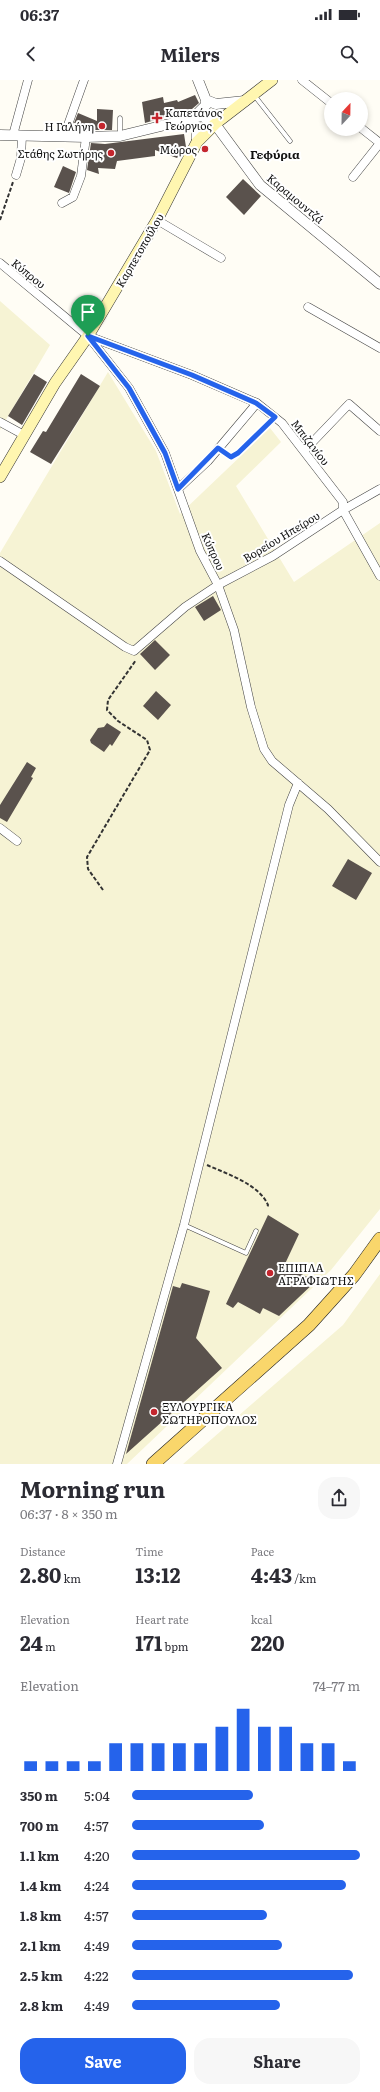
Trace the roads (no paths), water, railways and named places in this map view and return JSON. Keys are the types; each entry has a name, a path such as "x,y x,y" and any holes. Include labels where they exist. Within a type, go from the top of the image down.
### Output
{"main road":[{"name":"Καρπετοπούλου","path":"0,477 55,383 88,336 157,220 197,142 212,121 245,101 272,80"},
{"path":"153,1464 310,1325 354,1275 380,1239"}],"street":[{"path":"16,175 20,158 17,135 28,80"},
{"path":"64,136 84,80"},
{"path":"194,117 202,110 206,100 198,80"},
{"path":"302,80 324,97"},
{"path":"206,100 216,104 245,101"},
{"path":"0,135 86,137 120,136 194,117 202,116 212,121"},
{"path":"184,120 196,128 197,142"},
{"name":"Καραμουντζά","path":"212,121 260,185 380,284"},
{"path":"353,177 380,143 368,134"},
{"path":"62,204 73,197 81,176 86,137"},
{"path":"157,220 221,258"},
{"name":"Κύπρου","path":"0,263 88,336 129,388 165,453 200,550 218,585 234,630 251,707 264,749 272,761 328,809 380,862"},
{"path":"308,307 380,348"},
{"name":"Μπιζανίου","path":"88,336 192,375 256,403 275,417 282,423 343,502 343,510 380,576"},
{"path":"178,489 218,448 256,403"},
{"path":"304,451 349,404 380,431"},
{"path":"0,422 24,436"},
{"name":"Βορείου Ηπείρου","path":"0,561 130,651 134,651 185,607 218,585 273,556 343,510 380,489"},
{"path":"116,1463 184,1226 289,805 298,783"},
{"path":"0,828 17,841"}],"lane":[{"path":"254,94 290,141"},
{"path":"120,118 120,136"},
{"path":"218,448 231,457 238,453 275,417"},
{"path":"184,1226 246,1253 256,1231"}],"place":[{"name":"Καπετάνος Γεώργιος","path":"157,118"},
{"name":"Η Γαλήνη","path":"102,126"},
{"name":"Μώρος","path":"205,149"},
{"name":"Στάθης Σωτήρης","path":"111,153"},
{"name":"ΕΠΙΠΛΑ ΑΓΡΑΦΙΩΤΗΣ","path":"270,1273"},
{"name":"ΞΥΛΟΥΡΓΙΚΑ ΣΩΤΗΡΟΠΟΥΛΟΣ","path":"154,1412"}],"district":[{"name":"Γεφύρια","path":"275,154"}]}
